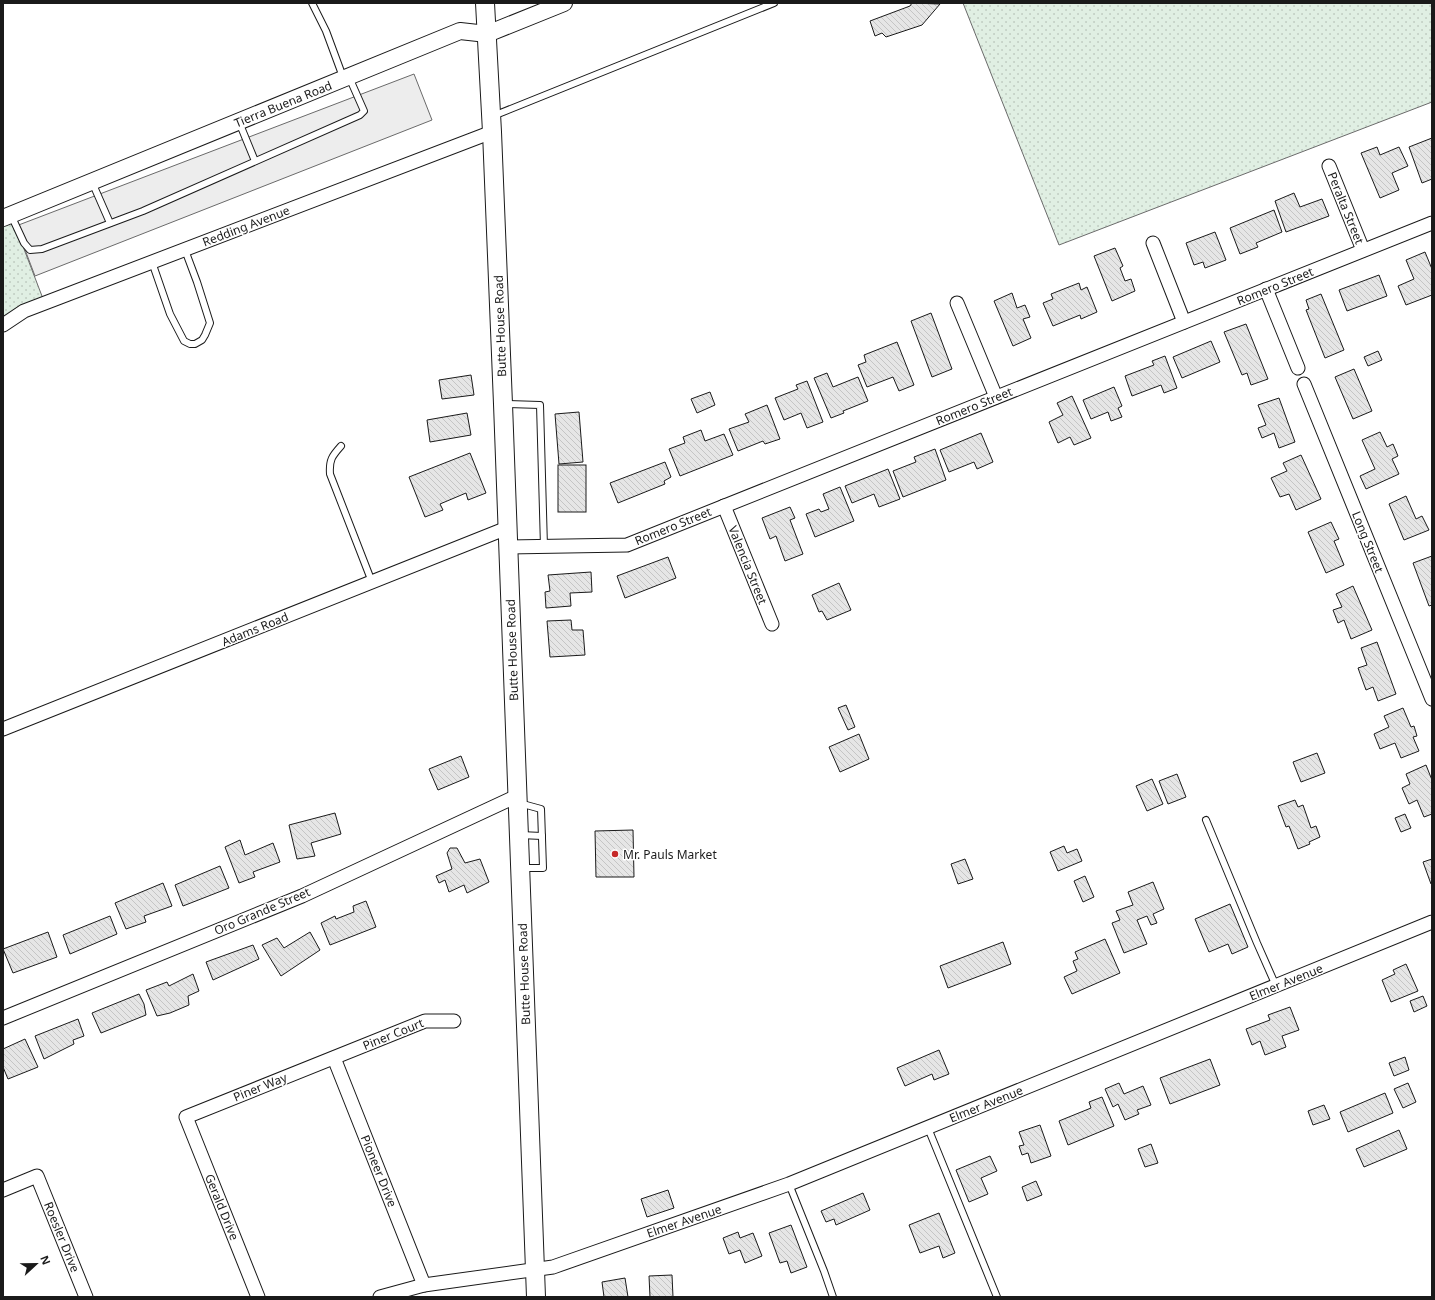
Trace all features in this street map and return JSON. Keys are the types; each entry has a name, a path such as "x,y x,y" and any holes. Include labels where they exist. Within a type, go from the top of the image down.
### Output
{"main road":[{"name":"Butte House Road","path":"486,3 503,404 536,1297"}],"street":[{"name":"Tierra Buena Road","path":"7,216 460,31 487,34 564,3"},
{"name":"Redding Avenue","path":"3,326 24,312 185,250 492,124"},
{"name":"Peralta Street","path":"1329,166 1363,250"},
{"name":"Romero Street","path":"508,547 627,545 1432,223"},
{"path":"1153,244 1184,322"},
{"path":"1266,289 1298,368"},
{"path":"957,303 996,397"},
{"name":"Long Street","path":"1304,384 1432,699"},
{"name":"Valencia Street","path":"724,506 772,624"},
{"name":"Adams Road","path":"3,730 507,528"},
{"name":"Oro Grande Street","path":"3,1018 302,896 517,799"},
{"name":"Elmer Avenue","path":"380,1297 424,1285 534,1268 553,1267 789,1184 1432,922"},
{"name":"Piner Court","path":"334,1058 425,1021 454,1021"},
{"name":"Piner Way","path":"186,1117 334,1058"},
{"name":"Pioneer Drive","path":"334,1058 424,1285"},
{"name":"Gerald Drive","path":"186,1117 258,1297"},
{"name":"Roesler Drive","path":"3,1190 37,1176 86,1297"}],"lane":[{"path":"7,216 30,250 42,249 143,211 360,115 364,111 312,3"},
{"path":"492,124 774,3"},
{"path":"238,122 255,161"},
{"path":"92,182 110,223"},
{"path":"152,262 170,314 184,340 190,344 195,344 202,340 210,323 185,250"},
{"path":"503,404 540,405 544,547"},
{"path":"341,446 334,454 329,464 330,474 372,582"},
{"path":"517,799 541,809 543,868 520,868"},
{"path":"1206,820 1256,943 1276,986"},
{"path":"519,835 542,836"},
{"path":"928,1128 997,1297"},
{"path":"789,1184 833,1297"}],"green space":[{"path":"963,3 1432,3 1432,102 1059,245"},
{"path":"11,215 45,304 3,325 3,217"}],"shaded area":[{"path":"414,74 432,120 35,276 16,226"}],"building":[{"path":"912,3 940,4 922,25 886,37 882,33 875,36 870,21 910,6"},
{"path":"1432,138 1432,179 1422,183 1409,147"},
{"path":"1377,147 1380,155 1399,147 1408,166 1392,173 1399,190 1380,198 1361,153"},
{"path":"1294,193 1300,207 1322,199 1329,216 1286,232 1275,201"},
{"path":"1274,210 1282,232 1256,243 1258,247 1240,254 1230,228"},
{"path":"1215,232 1226,260 1205,268 1203,262 1194,265 1186,243"},
{"path":"1115,248 1123,266 1120,268 1125,281 1131,279 1135,291 1112,301 1094,256"},
{"path":"1425,252 1432,269 1432,295 1406,305 1398,286 1414,279 1406,260"},
{"path":"1379,275 1387,296 1347,311 1339,290"},
{"path":"1079,283 1081,290 1087,287 1097,312 1081,319 1080,315 1053,326 1043,303 1053,299 1051,294"},
{"path":"1012,293 1017,308 1025,305 1030,317 1023,319 1031,338 1013,346 994,301"},
{"path":"1321,294 1344,350 1325,358 1306,310 1309,309 1306,300"},
{"path":"931,313 952,369 932,377 911,321"},
{"path":"1246,324 1268,379 1251,385 1247,373 1242,375 1224,332"},
{"path":"1211,341 1220,362 1182,378 1173,357"},
{"path":"897,342 914,385 899,391 893,377 867,387 858,365 866,362 864,355"},
{"path":"1378,351 1382,360 1368,366 1364,357"},
{"path":"1165,356 1177,388 1164,393 1161,385 1132,396 1125,376 1154,365 1152,361"},
{"path":"1354,369 1372,411 1353,419 1335,377"},
{"path":"827,373 833,387 858,377 868,401 843,411 844,413 831,418 814,378"},
{"path":"471,375 474,395 442,399 439,380"},
{"path":"807,381 823,422 807,428 801,413 784,420 775,398 798,389 796,385"},
{"path":"1114,387 1122,406 1118,408 1122,417 1111,421 1108,412 1091,419 1083,400"},
{"path":"710,392 715,405 697,413 691,399"},
{"path":"1072,396 1091,438 1074,445 1070,437 1058,443 1049,422 1063,415 1057,403"},
{"path":"1279,398 1295,442 1279,448 1274,433 1262,438 1258,428 1266,425 1258,405"},
{"path":"767,405 780,439 765,444 763,441 738,451 729,429 749,422 745,414"},
{"path":"579,412 583,462 559,464 555,414"},
{"path":"467,413 471,435 430,442 427,420"},
{"path":"701,430 705,441 724,434 733,455 680,476 669,449 685,443 683,437"},
{"path":"1380,432 1387,447 1393,444 1398,456 1392,459 1399,474 1366,489 1360,476 1375,469 1362,440"},
{"path":"981,433 993,462 977,469 974,462 949,472 940,450"},
{"path":"935,449 946,480 903,497 893,471 916,462 914,457"},
{"path":"470,453 486,493 468,500 466,493 440,504 443,510 425,517 409,477"},
{"path":"1301,455 1321,499 1296,510 1289,494 1280,497 1271,478 1287,471 1283,463"},
{"path":"665,462 671,477 664,481 665,484 618,503 610,483"},
{"path":"558,465 586,465 586,512 558,512"},
{"path":"888,469 900,499 879,507 874,494 852,503 845,486"},
{"path":"840,487 854,521 815,537 806,514 819,509 821,512 829,509 823,494"},
{"path":"1406,496 1416,519 1422,516 1429,530 1404,540 1389,504"},
{"path":"790,507 795,518 790,520 803,554 785,561 776,536 770,539 762,518"},
{"path":"1331,522 1339,539 1334,541 1344,565 1326,573 1308,532"},
{"path":"1432,556 1432,605 1429,606 1413,563"},
{"path":"668,557 676,578 625,598 617,576"},
{"path":"591,572 592,592 570,593 571,606 546,608 545,592 550,591 548,575"},
{"path":"839,583 851,610 827,620 822,611 819,612 812,595"},
{"path":"1353,586 1372,630 1351,639 1344,620 1338,623 1333,610 1342,607 1336,594"},
{"path":"571,620 572,630 583,630 585,655 550,657 547,621"},
{"path":"1377,642 1396,694 1378,701 1373,687 1366,690 1358,668 1367,665 1361,648"},
{"path":"846,705 855,727 848,730 838,708"},
{"path":"1403,708 1411,727 1414,726 1417,736 1413,737 1419,751 1401,758 1395,743 1380,749 1374,734 1389,727 1384,716"},
{"path":"859,734 869,759 840,772 829,747"},
{"path":"1317,753 1325,773 1301,782 1293,762"},
{"path":"461,756 469,777 438,790 429,769"},
{"path":"1426,765 1432,780 1432,814 1424,817 1417,800 1409,804 1402,788 1410,784 1406,774"},
{"path":"1177,774 1186,797 1168,804 1159,781"},
{"path":"1152,779 1163,804 1147,811 1136,786"},
{"path":"1295,800 1298,807 1303,805 1311,828 1316,826 1320,837 1309,842 1310,844 1298,849 1289,826 1286,827 1278,806"},
{"path":"335,813 341,834 311,843 315,856 297,859 289,825"},
{"path":"1405,814 1411,828 1401,832 1395,818"},
{"name":"Mr. Pauls Market","path":"633,830 634,877 596,877 595,831"},
{"path":"240,840 245,855 273,843 280,862 253,872 255,877 239,883 225,847"},
{"path":"1064,846 1067,853 1077,849 1082,861 1058,871 1050,852"},
{"path":"450,848 457,848 465,863 480,859 489,882 467,893 464,885 449,892 445,880 439,883 436,876 452,869 447,853"},
{"path":"965,859 973,879 958,884 951,864"},
{"path":"1432,859 1432,883 1431,884 1423,862"},
{"path":"220,866 229,888 183,906 175,885"},
{"path":"1085,876 1094,897 1083,902 1074,881"},
{"path":"1153,882 1164,909 1153,914 1157,923 1151,925 1147,916 1137,920 1147,944 1124,953 1112,923 1120,920 1116,911 1133,905 1128,892"},
{"path":"163,883 172,906 144,916 146,922 126,929 115,903"},
{"path":"366,901 376,927 330,945 321,923 335,916 336,919 354,912 353,906"},
{"path":"1230,904 1248,947 1232,954 1228,944 1209,952 1195,919"},
{"path":"110,916 117,934 70,954 63,935"},
{"path":"48,932 57,957 13,973 3,949"},
{"path":"310,932 320,950 281,976 262,945 277,938 284,948"},
{"path":"1105,939 1120,973 1072,994 1064,977 1077,971 1073,961 1078,959 1075,952"},
{"path":"1003,942 1011,964 948,988 940,966"},
{"path":"253,945 259,959 213,980 206,962"},
{"path":"1406,964 1418,991 1391,1002 1382,980 1395,974 1393,970"},
{"path":"193,974 199,991 188,996 189,1005 170,1013 157,1016 146,990 167,982 169,986"},
{"path":"139,994 144,1004 146,1015 101,1033 92,1013"},
{"path":"1423,996 1427,1006 1414,1012 1410,1001"},
{"path":"1290,1007 1299,1030 1282,1036 1286,1047 1265,1055 1260,1041 1252,1045 1246,1029 1270,1020 1268,1015"},
{"path":"78,1019 84,1036 73,1040 74,1044 44,1059 35,1036"},
{"path":"25,1039 38,1067 8,1079 3,1067 3,1049"},
{"path":"939,1050 949,1074 934,1080 932,1074 905,1086 897,1068"},
{"path":"1405,1057 1409,1070 1394,1076 1389,1063"},
{"path":"1210,1059 1220,1085 1170,1104 1160,1078"},
{"path":"1119,1083 1124,1094 1143,1086 1151,1105 1137,1110 1139,1114 1125,1120 1118,1104 1113,1107 1105,1089"},
{"path":"1408,1083 1416,1102 1403,1108 1394,1089"},
{"path":"1385,1093 1393,1113 1348,1132 1340,1112"},
{"path":"1102,1097 1114,1126 1068,1145 1059,1121 1091,1108 1089,1102"},
{"path":"1324,1105 1330,1119 1313,1125 1308,1111"},
{"path":"1040,1125 1051,1156 1031,1163 1028,1153 1022,1155 1019,1146 1024,1145 1019,1132"},
{"path":"1399,1130 1407,1149 1364,1167 1356,1149"},
{"path":"1151,1144 1158,1163 1145,1167 1138,1149"},
{"path":"990,1156 997,1171 981,1178 988,1194 969,1202 956,1170"},
{"path":"1036,1181 1042,1195 1027,1201 1022,1187"},
{"path":"668,1190 674,1208 647,1217 641,1199"},
{"path":"863,1193 870,1210 836,1225 834,1219 826,1222 821,1211"},
{"path":"939,1213 955,1253 943,1258 939,1246 920,1253 909,1225"},
{"path":"791,1225 807,1267 791,1273 787,1261 780,1263 769,1233"},
{"path":"738,1232 740,1238 753,1233 762,1256 745,1263 740,1250 729,1254 723,1238"},
{"path":"672,1275 673,1297 650,1297 649,1276"},
{"path":"625,1278 628,1297 604,1297 602,1282"}],"place":[{"name":"Mr. Pauls Market","path":"615,854"}]}
